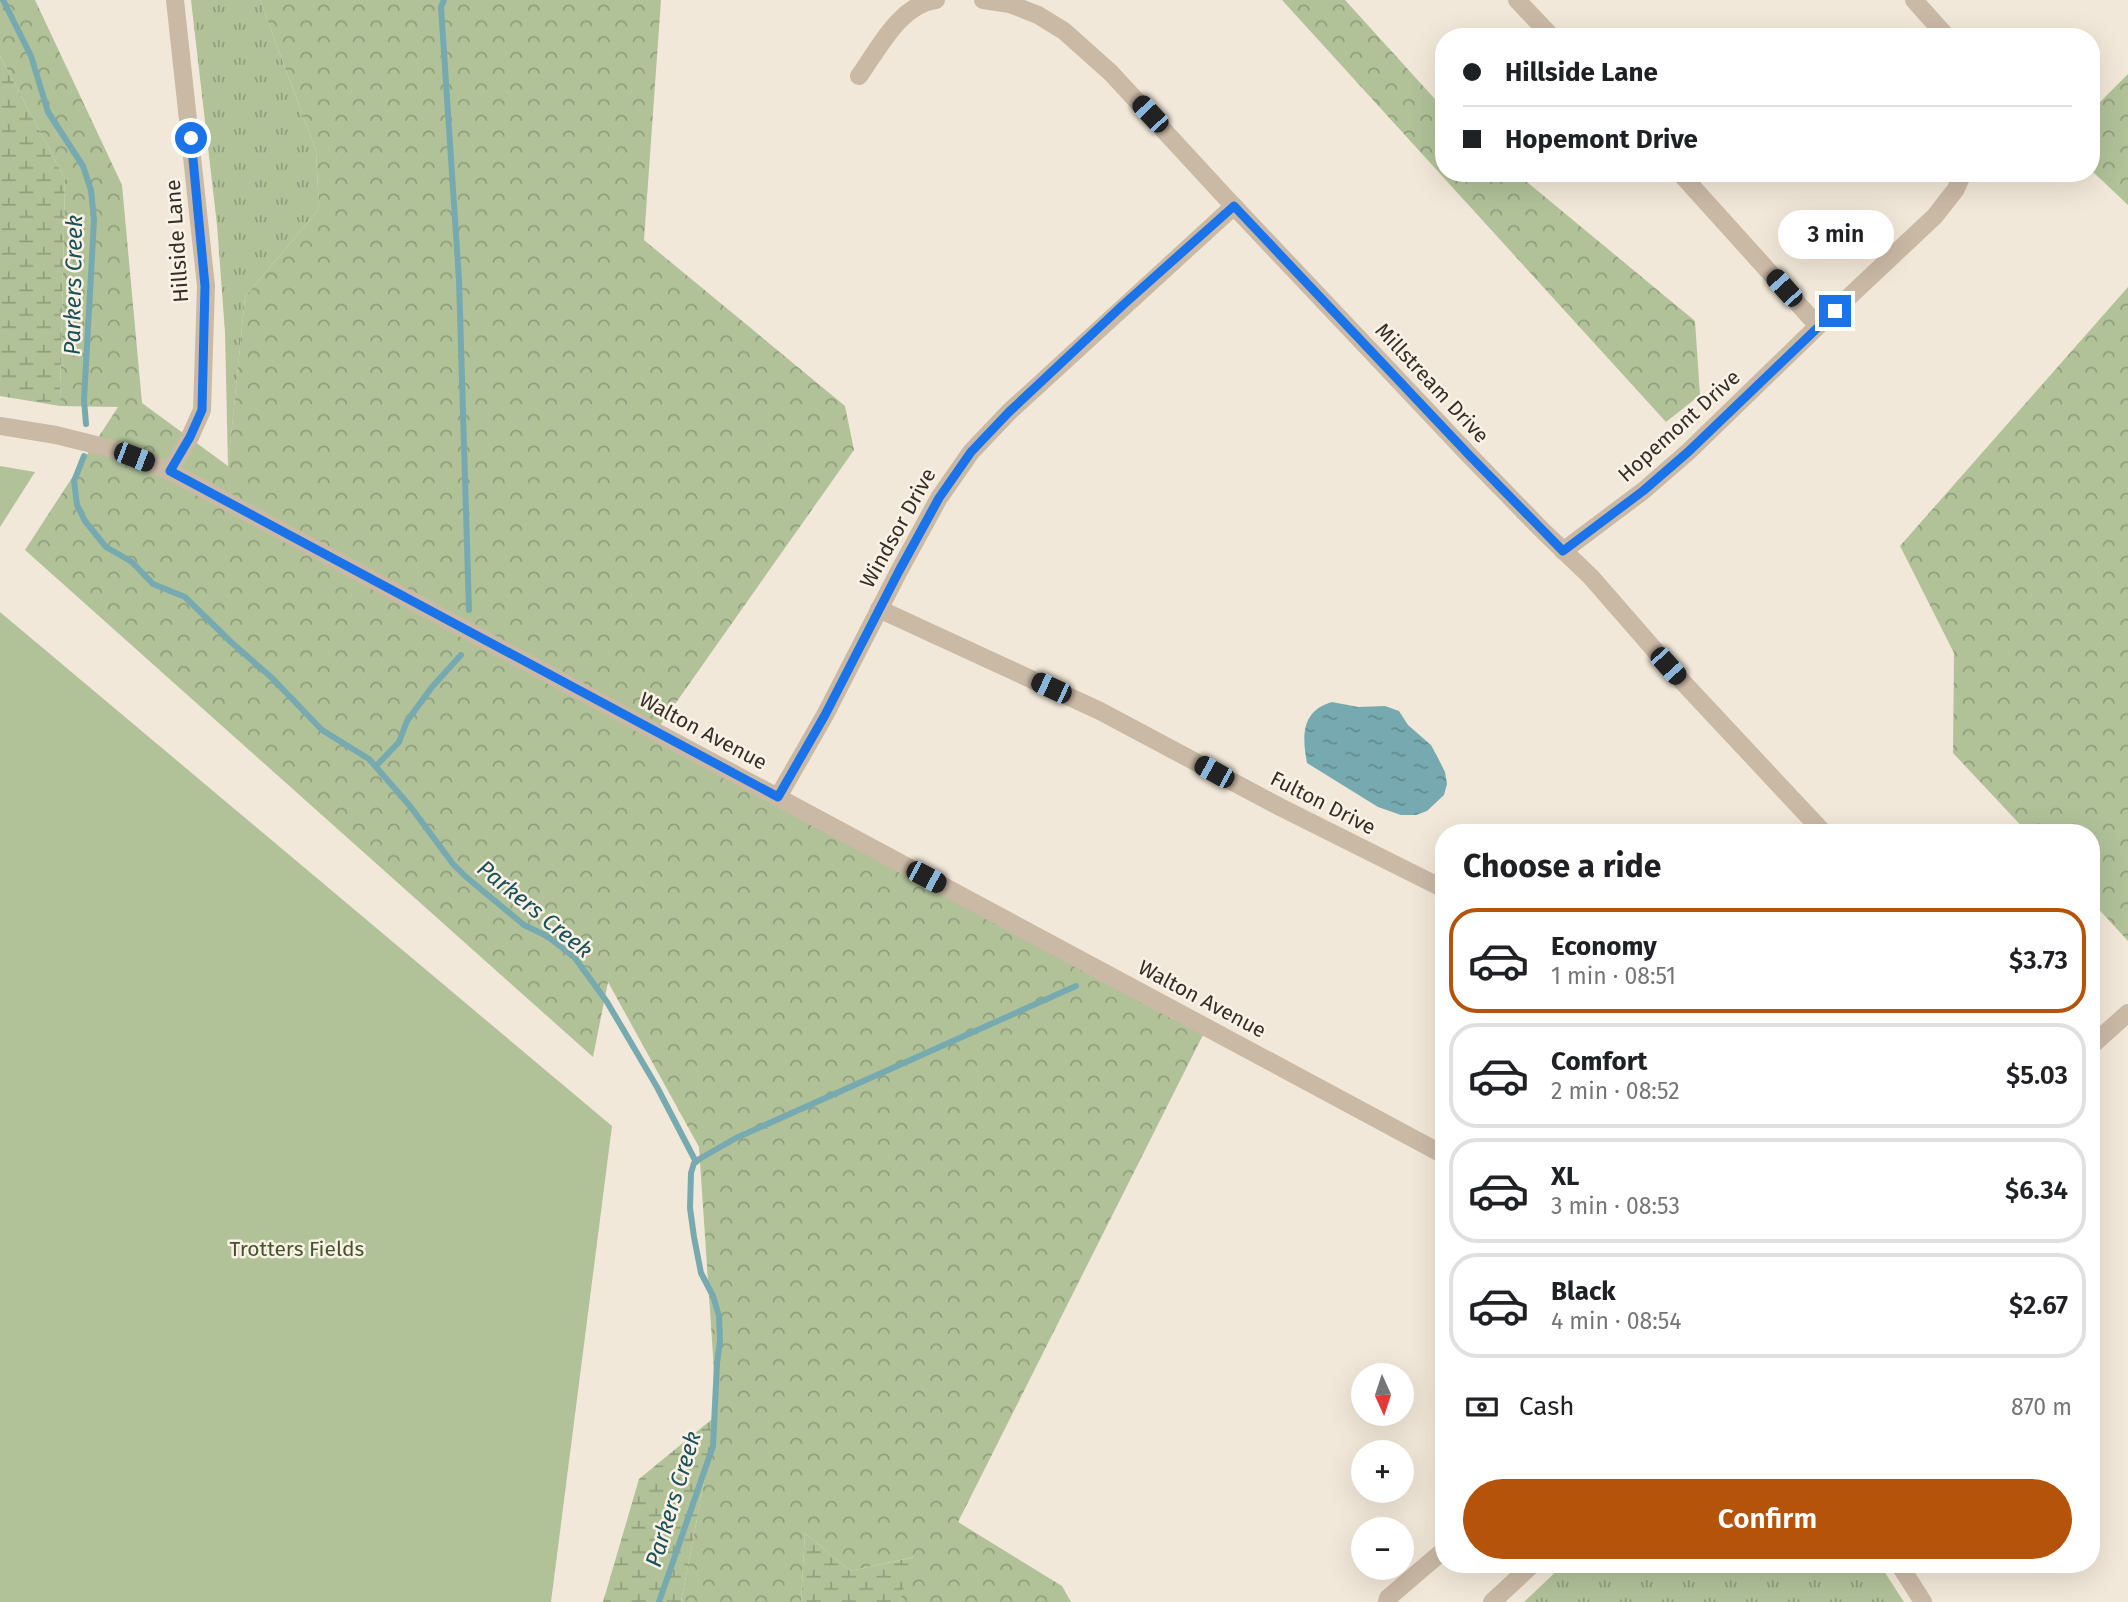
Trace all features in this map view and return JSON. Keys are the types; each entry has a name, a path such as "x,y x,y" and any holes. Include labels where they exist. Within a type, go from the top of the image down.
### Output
{"street":[{"name":"Hillside Lane","path":"170,471 202,410 205,286 175,0"},
{"path":"859,76 902,18 928,1 936,0"},
{"name":"Millstream Drive","path":"983,0 1010,4 1038,15 1064,31 1111,73 1470,456 1606,593 1679,678 1816,824"},
{"path":"1517,0 1543,28"},
{"path":"1914,0 1939,28"},
{"path":"1688,182 1818,326"},
{"name":"Hopemont Drive","path":"1563,551 1643,491 1688,452 1935,216 1958,182"},
{"name":"Windsor Drive","path":"778,797 825,715 939,498 971,452 1009,412 1123,305 1234,206"},
{"name":"Walton Avenue","path":"0,426 56,435 116,450 170,471 1435,1150"},
{"name":"Fulton Drive","path":"879,608 1100,710 1280,807 1435,884"},
{"path":"2100,1038 2128,1013"},
{"path":"1387,1602 1388,1598 1435,1558"},
{"path":"1492,1602 1523,1573"},
{"path":"1905,1573 1923,1602"}],"green space":[{"path":"0,0 35,0 122,185 142,403 228,466 245,297 319,209 316,151 260,0 661,0 644,240 845,406 854,450 656,731 1208,1025 958,1522 1062,1586 1071,1602 899,1602 914,1557 850,1571 805,1533 801,1602 681,1602 717,1415 699,1147 608,982 593,1057 25,550 118,407 60,406 65,179 0,56"},
{"path":"191,0 260,0 316,151 319,209 245,297 228,467 225,332 217,225"},
{"path":"1282,0 1345,0 1435,99 1435,168"},
{"path":"0,56 65,179 60,406 0,396"},
{"path":"2128,74 2128,205 2100,179 2100,102"},
{"path":"1448,182 1527,182 1695,321 1700,395 1666,422"},
{"path":"2128,287 2128,941 2100,911 2100,824 2020,824 1953,753 1954,653 1900,546"},
{"path":"0,466 35,472 0,527"},
{"name":"Trotters Fields","path":"0,612 612,1126 551,1602 0,1602"},
{"path":"717,1415 681,1602 603,1602 639,1479"},
{"path":"805,1533 850,1571 915,1557 899,1602 801,1602"},
{"path":"1555,1573 1885,1573 1904,1602 1524,1602"}],"water":[{"path":"1332,702 1358,707 1385,706 1399,711 1408,725 1431,745 1438,758 1447,784 1444,795 1427,811 1416,815 1401,815 1378,807 1307,763 1304,743 1309,718 1322,706"}],"waterway":[{"name":"Parkers Creek","path":"3,0 31,56 48,112 83,166 91,190 94,220 84,400 86,424"},
{"path":"444,0 441,7 459,280 469,610"},
{"name":"Parkers Creek","path":"84,456 74,481 77,505 85,521 106,547 132,562 153,584 185,597 272,678 322,730 369,759 465,876 524,925 547,936 575,958 607,1002 657,1087 696,1162"},
{"path":"376,766 399,742 407,721 432,687 461,655"},
{"name":"Parkers Creek","path":"659,1602 713,1446 720,1341 719,1316 713,1296 701,1273 694,1237 690,1208 691,1173 694,1163 736,1138 1076,986"}],"route":[{"path":"191,138 205,286 202,410 198,423 170,471 778,797 825,715 939,498 971,452 989,431 1123,305 1234,206 1563,551 1643,491 1688,452 1835,311"}]}
